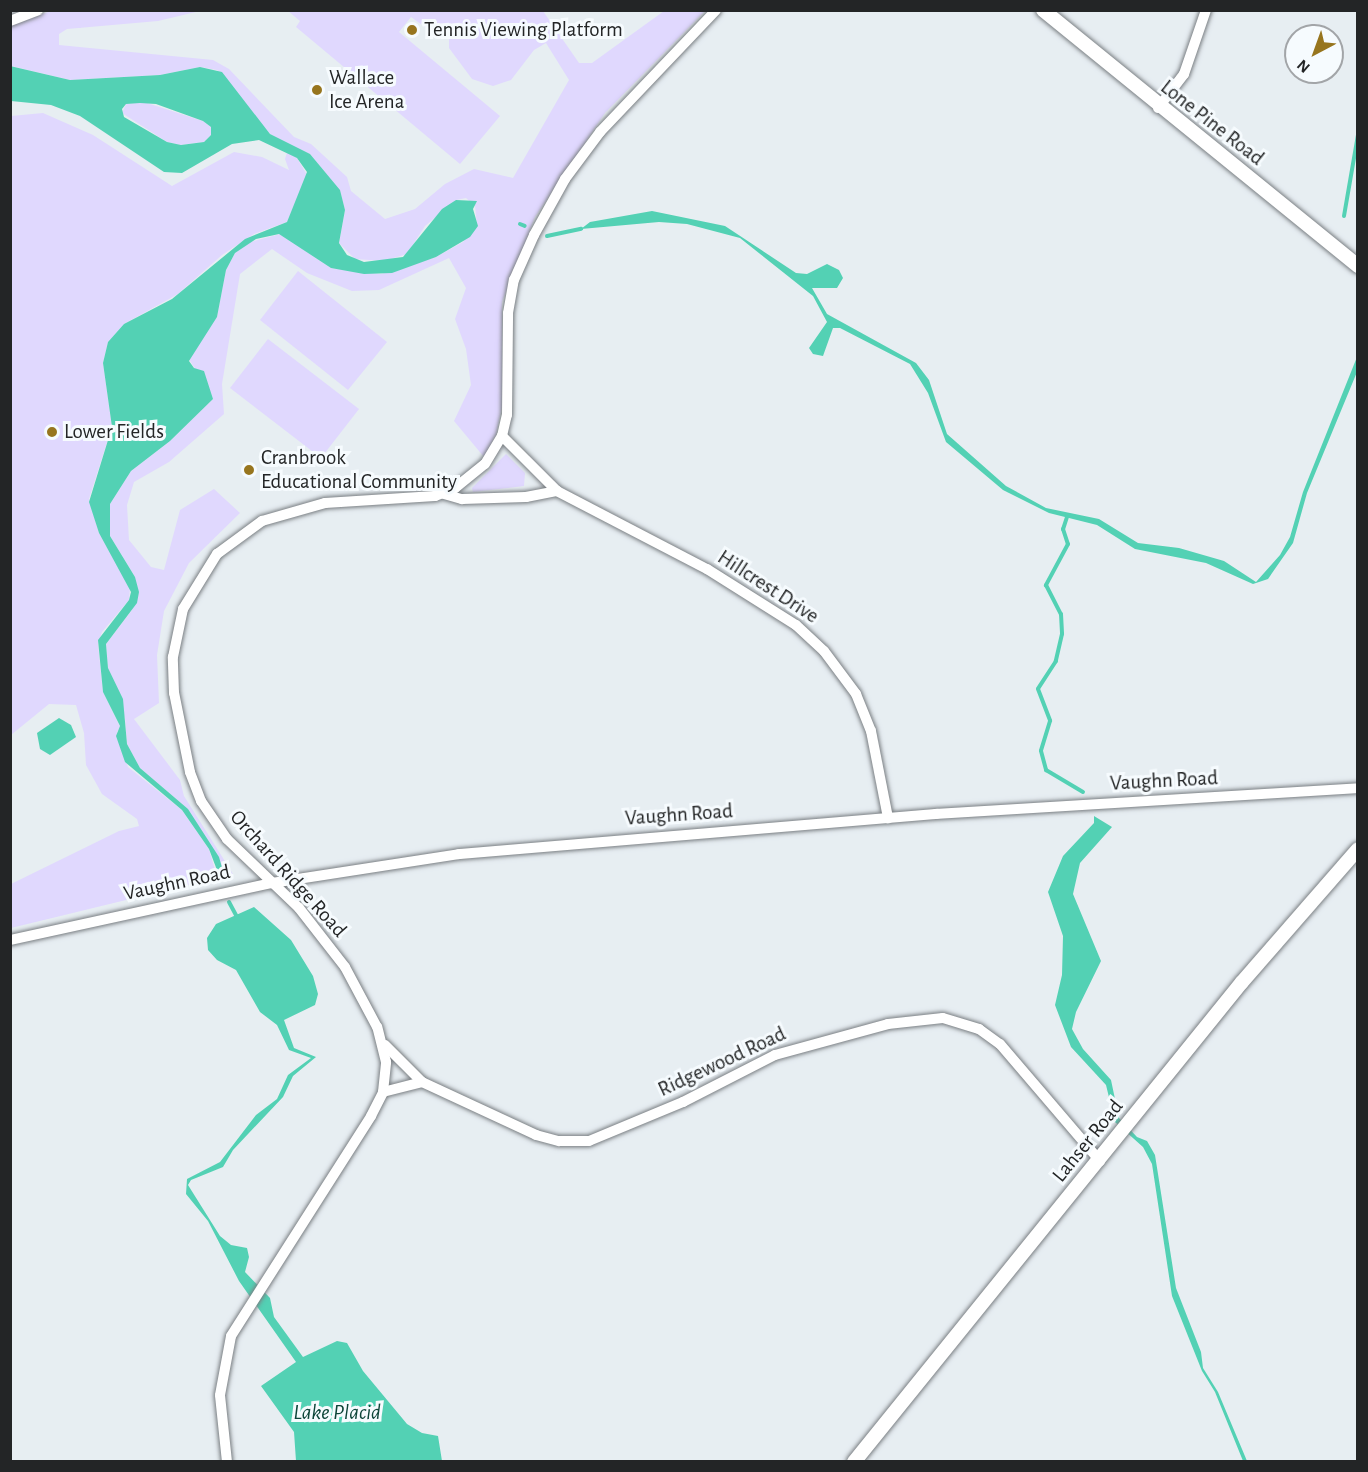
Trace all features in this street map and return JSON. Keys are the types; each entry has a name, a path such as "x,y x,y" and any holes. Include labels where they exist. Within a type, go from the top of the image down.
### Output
{"street":[{"path":"10,21 38,10"},
{"path":"444,494 479,470 502,436 508,408 511,292 534,236 566,179 600,132 716,10"},
{"name":"Lone Pine Road","path":"1043,10 1158,108 1358,266"},
{"path":"1158,108 1184,74 1206,10"},
{"name":"Hillcrest Drive","path":"502,436 557,491 707,569 796,625 816,643 847,680 864,711 888,818"},
{"path":"444,494 462,499 526,497 557,491"},
{"name":"Orchard Ridge Road","path":"385,1045 345,967 299,908 217,826 190,772 173,675 177,633 189,596 225,546 275,515 325,503 444,494"},
{"name":"Vaughn Road","path":"10,940 272,883 470,853 888,818 1358,788"},
{"name":"Lahser Road","path":"854,1461 1100,1161 1242,982 1358,849"},
{"name":"Ridgewood Road","path":"385,1045 422,1082 536,1135 559,1141 589,1141 683,1102 775,1056 888,1024 943,1018 979,1029 1000,1044 1100,1161"},
{"path":"227,1461 219,1406 223,1364 236,1326 361,1134 382,1092 385,1045"},
{"path":"382,1092 422,1082"}],"shaded area":[{"path":"51,11 200,11 158,21 67,29 59,34 59,45 213,60 229,69 294,137 311,144 347,177 351,191 385,219 415,209 445,184 474,169 513,178 569,80 546,43 534,50 511,80 493,86 472,79 449,48 449,37 425,27 411,17 399,32 500,116 460,164 296,27 300,21 288,11 543,11 579,63 592,63 664,11 705,11 605,113 535,217 502,302 502,406 496,435 484,457 454,421 471,385 466,349 455,319 466,288 449,258 379,290 352,291 307,273 272,249 240,274 222,384 224,414 169,462 134,482 127,505 129,540 151,567 164,570 180,510 214,489 240,513 189,563 164,611 157,655 159,703 134,719 180,780 184,796 233,874 11,928 11,884 119,831 139,826 137,819 102,794 86,765 84,733 76,705 49,704 11,735 11,116 43,113 93,135 172,186 234,152 262,157 289,170 285,159 289,146 270,134 217,70 200,67 160,75 70,80 11,66 11,24","holes":["290,146 310,154 340,191 345,210 339,243 355,259 384,261 407,254 425,226 456,200 466,198 475,206 477,226 463,242 436,257 381,274 331,268 280,234 247,243 235,253 226,270 217,317 189,359 213,399 170,441 131,471 110,504 110,536 135,577 132,610 106,644 108,668 125,718 127,744 140,768 188,809 223,871 217,877 209,849 182,810 128,767 117,732 120,727 103,692 98,644 102,632 129,600 130,588 99,533 89,499 112,427 103,363 108,342 124,324 178,294 222,255 254,234 287,222 307,175"]},
{"path":"144,102 203,121 211,127 211,135 204,142 181,145 167,142 122,113 126,104"},
{"path":"298,271 387,342 348,390 260,320"},
{"path":"268,339 359,409 321,458 230,388"},
{"path":"506,454 525,473 524,486 473,492 472,488"}],"water":[{"path":"10,66 70,80 160,75 200,67 222,72 270,134 310,154 340,190 345,210 339,243 347,255 364,262 403,257 442,209 456,200 477,201 473,209 478,226 470,237 436,257 392,273 364,274 331,268 279,234 256,239 235,253 226,270 217,317 189,361 194,368 204,371 213,399 170,441 131,471 110,504 110,536 135,577 139,592 137,603 106,644 108,668 123,699 127,744 140,768 188,809 219,857 223,871 220,878 209,849 182,810 125,762 116,736 120,726 103,692 98,640 129,600 131,592 99,533 89,502 112,427 103,363 108,342 124,324 172,299 245,239 287,222 307,172 297,158 259,140 232,144 182,173 164,172 80,116 51,105 11,101","holes":["126,104 156,104 203,121 211,127 211,135 204,142 181,145 167,142 124,117 122,109"]},
{"path":"652,211 725,226 796,273 807,274 827,264 839,270 843,278 837,288 812,288 827,314 916,363 929,380 947,434 1006,486 1046,508 1099,519 1138,543 1179,548 1224,561 1256,582 1280,555 1290,537 1303,492 1357,357 1357,372 1307,493 1293,543 1268,579 1253,584 1206,563 1135,549 1097,525 1049,513 1003,490 946,442 928,393 910,364 840,328 833,328 823,356 813,354 809,348 827,322 813,296 740,238 687,224 659,222 581,229 590,222"},
{"path":"59,718 71,725 76,737 50,755 40,749 37,733"},
{"path":"1094,816 1112,827 1080,863 1073,894 1101,961 1076,1012 1072,1029 1083,1049 1111,1080 1119,1118 1137,1137 1147,1141 1155,1155 1176,1288 1201,1352 1203,1368 1218,1392 1247,1461 1243,1461 1215,1392 1202,1371 1172,1296 1152,1164 1143,1147 1115,1122 1106,1085 1071,1047 1055,1005 1062,975 1063,936 1048,892 1063,856 1094,823"},
{"name":"Lake Placid","path":"254,907 291,940 313,976 318,994 315,1005 284,1020 294,1048 316,1057 293,1076 283,1097 233,1150 223,1167 191,1180 188,1185 220,1236 231,1245 247,1248 249,1257 245,1272 270,1298 274,1317 303,1357 337,1341 347,1343 363,1371 407,1424 422,1433 438,1436 442,1461 296,1461 294,1432 261,1386 296,1362 239,1281 208,1221 186,1194 187,1179 220,1162 256,1115 277,1099 288,1075 311,1058 289,1050 277,1025 260,1012 236,970 217,960 208,950 207,938 216,924"}],"waterway":[{"path":"1344,216 1358,135"},
{"path":"520,224 525,226"},
{"path":"547,236 581,229"},
{"path":"1067,517 1063,529 1068,544 1046,585 1061,614 1062,634 1056,661 1038,689 1050,721 1041,751 1046,770 1083,792"},
{"path":"229,902 237,917"}],"place":[{"name":"Tennis Viewing Platform","path":"412,30"},
{"name":"Wallace Ice Arena","path":"317,90"},
{"name":"Lower Fields","path":"52,432"},
{"name":"Cranbrook Educational Community","path":"249,470"}]}
